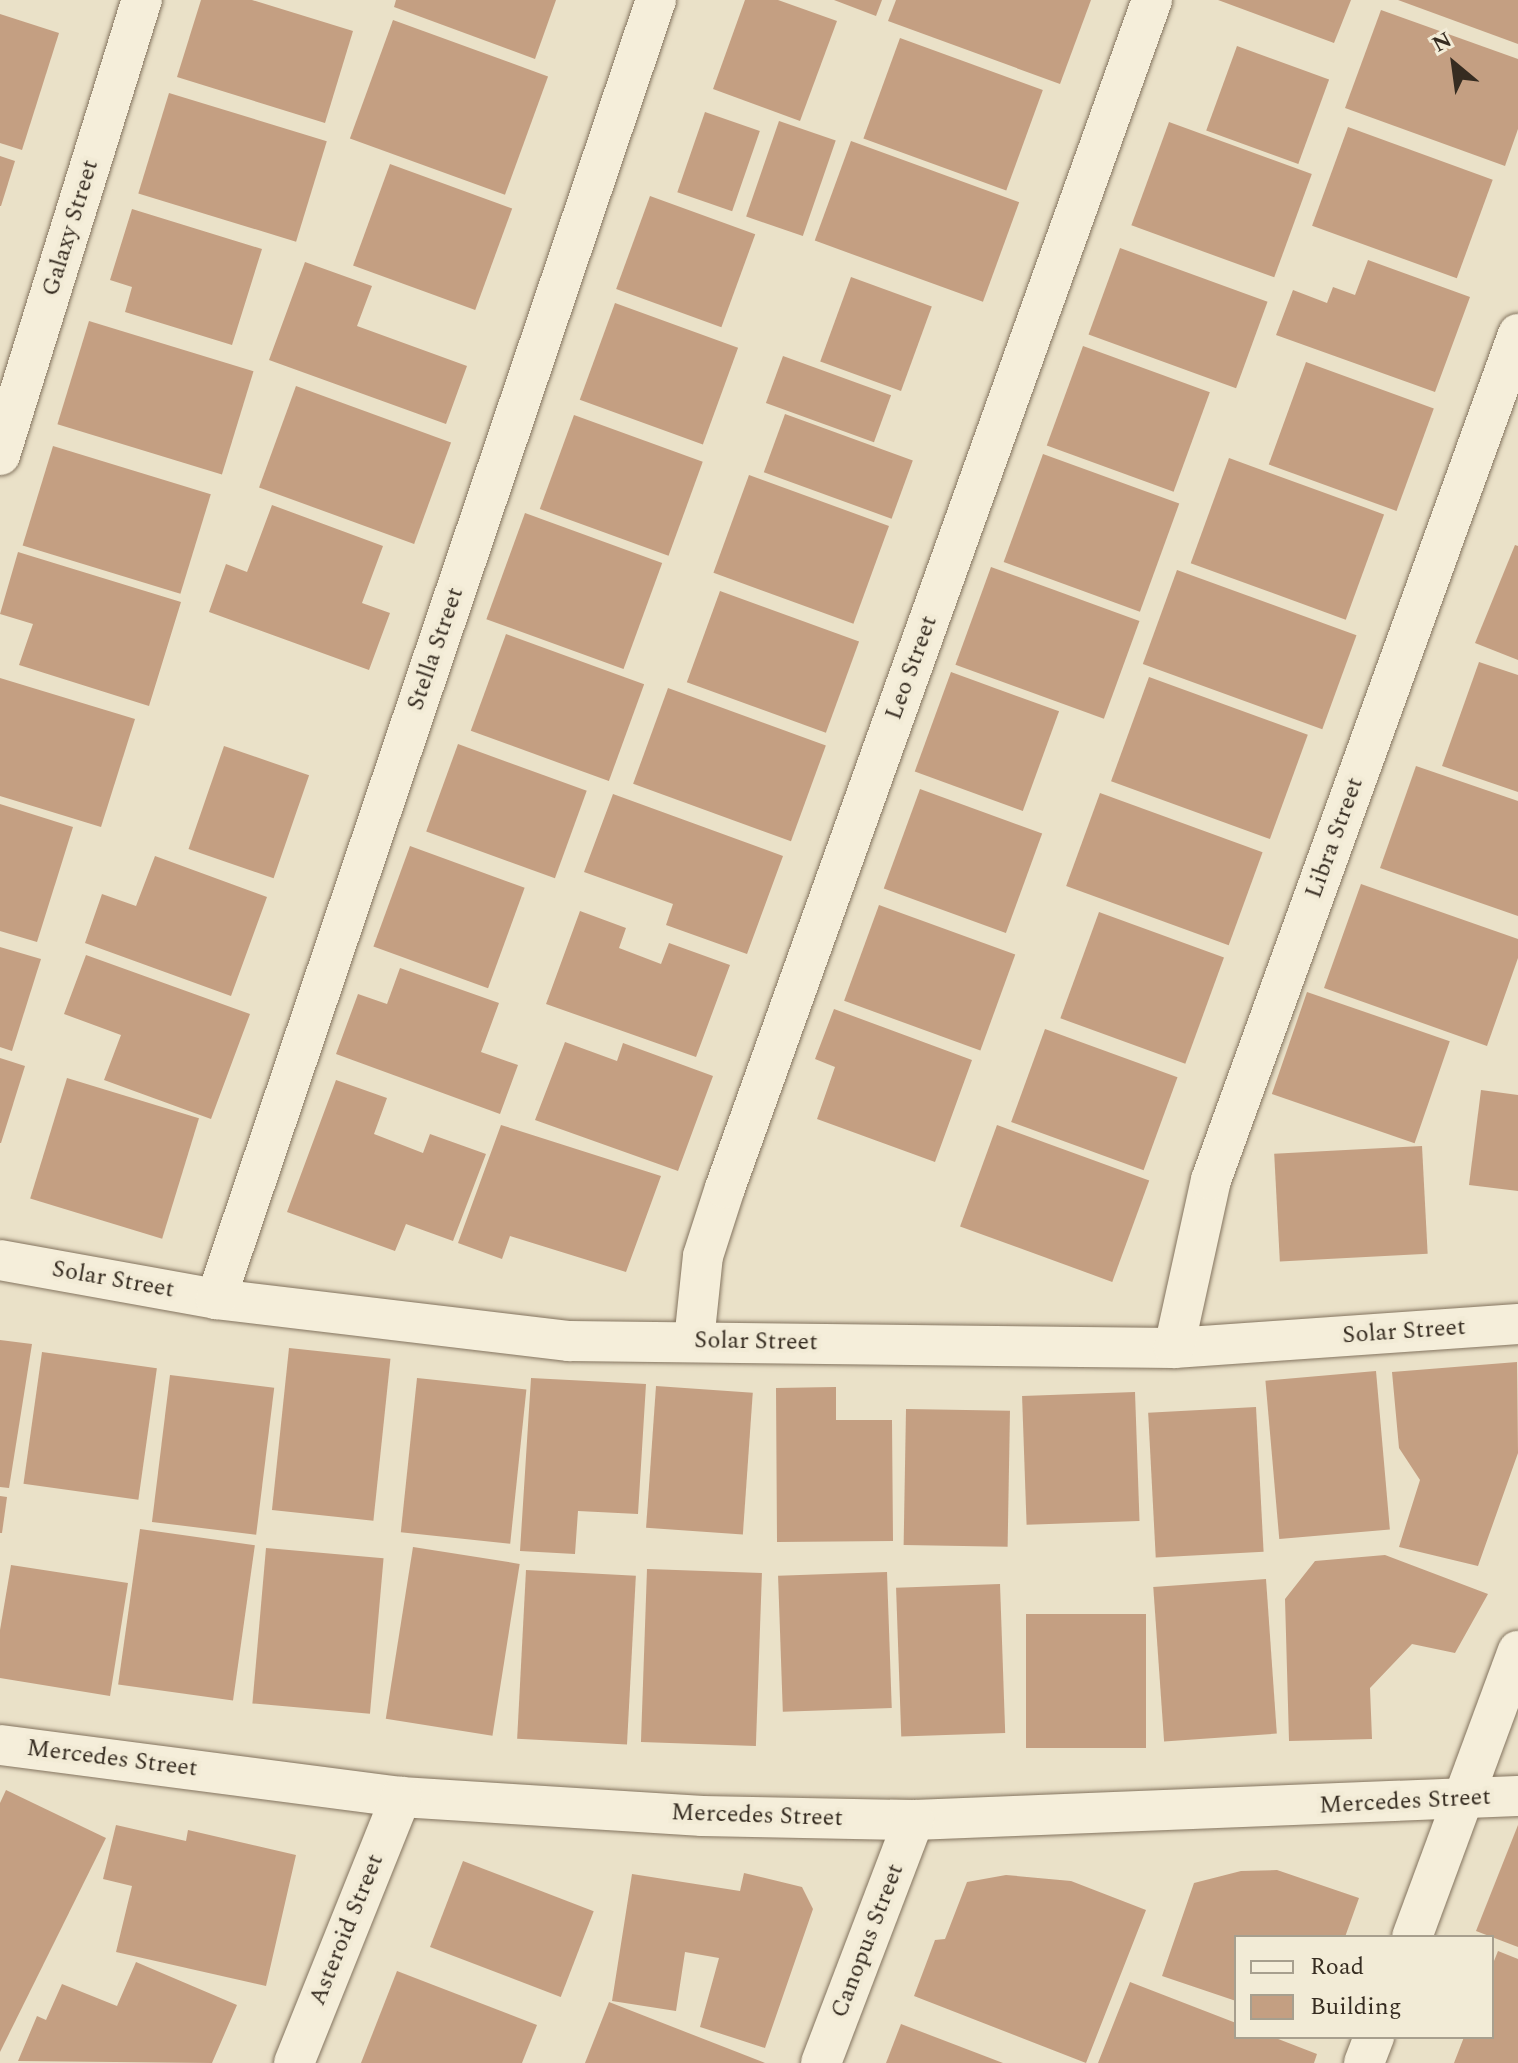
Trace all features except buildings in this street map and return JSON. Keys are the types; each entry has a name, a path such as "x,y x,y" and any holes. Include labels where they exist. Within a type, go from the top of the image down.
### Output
{"street":[{"name":"Galaxy Street","path":"0,455 142,0"},
{"name":"Stella Street","path":"216,1299 656,0"},
{"name":"Leo Street","path":"694,1341 703,1256 725,1188 1152,0"},
{"name":"Libra Street","path":"1174,1348 1211,1180 1518,334"},
{"name":"Solar Street","path":"0,1260 216,1299 569,1341 1174,1348 1518,1324"},
{"path":"1413,1935 1518,1651"},
{"name":"Mercedes Street","path":"0,1745 401,1797 702,1816 914,1820 1463,1801 1518,1796"},
{"name":"Asteroid Street","path":"294,2063 401,1797"},
{"name":"Canopus Street","path":"821,2063 914,1820"},
{"path":"1364,2063 1373,2039"}]}
